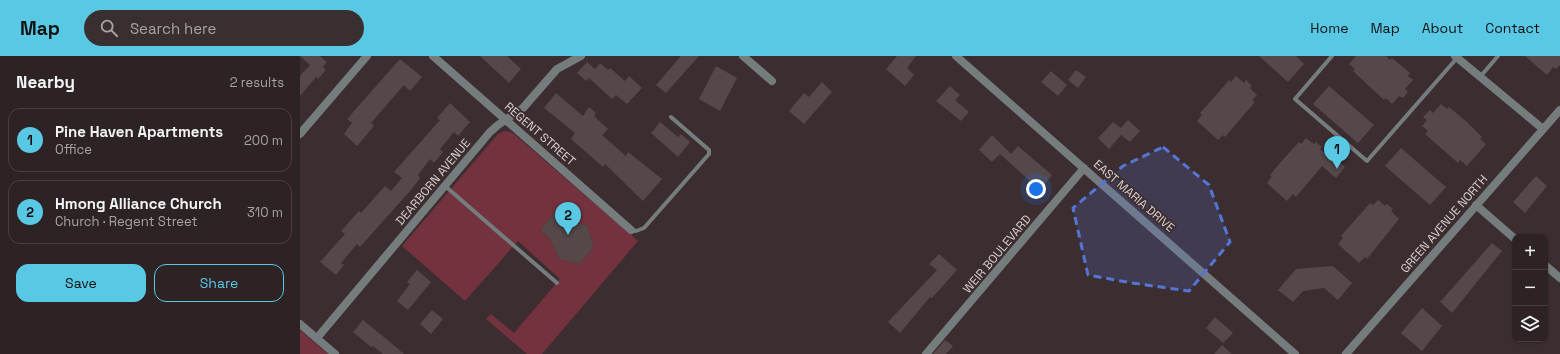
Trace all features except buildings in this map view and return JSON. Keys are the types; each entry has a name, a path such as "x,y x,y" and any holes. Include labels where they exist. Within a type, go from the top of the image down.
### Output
{"street":[{"path":"300,134 367,56"},
{"name":"REGENT STREET","path":"433,56 631,230"},
{"name":"DEARBORN AVENUE","path":"317,338 490,132 523,108 557,69 581,56"},
{"path":"743,56 772,81"},
{"name":"EAST MARIA DRIVE","path":"956,56 1295,354"},
{"path":"1456,57 1543,129"},
{"name":"GREEN AVENUE NORTH","path":"1346,354 1560,110"},
{"name":"WEIR BOULEVARD","path":"926,354 1084,168"},
{"path":"1476,205 1512,236"},
{"path":"1548,268 1560,278"},
{"path":"300,324 335,354"}],"lane":[{"path":"1332,56 1296,98 1367,161 1456,57"},
{"path":"1480,77 1498,56"},
{"path":"631,230 636,231 644,228 709,154 709,150 671,117"},
{"path":"445,186 557,283"}],"highlighted area":[{"path":"1163,147 1209,185 1230,242 1189,291 1088,275 1073,208 1123,166"}],"shaded area":[{"path":"504,131 511,132 515,135 638,241 542,354 527,354 486,319 491,314 514,333 560,279 518,241 465,301 402,246 497,135","holes":["555,212 566,222 587,225 594,247 579,264 559,259 551,240 540,230"]},
{"path":"300,330 328,354 300,354"}],"place":[{"name":"Pine Haven Apartments","path":"1337,169"},
{"name":"Hmong Alliance Church","path":"568,235"}]}
